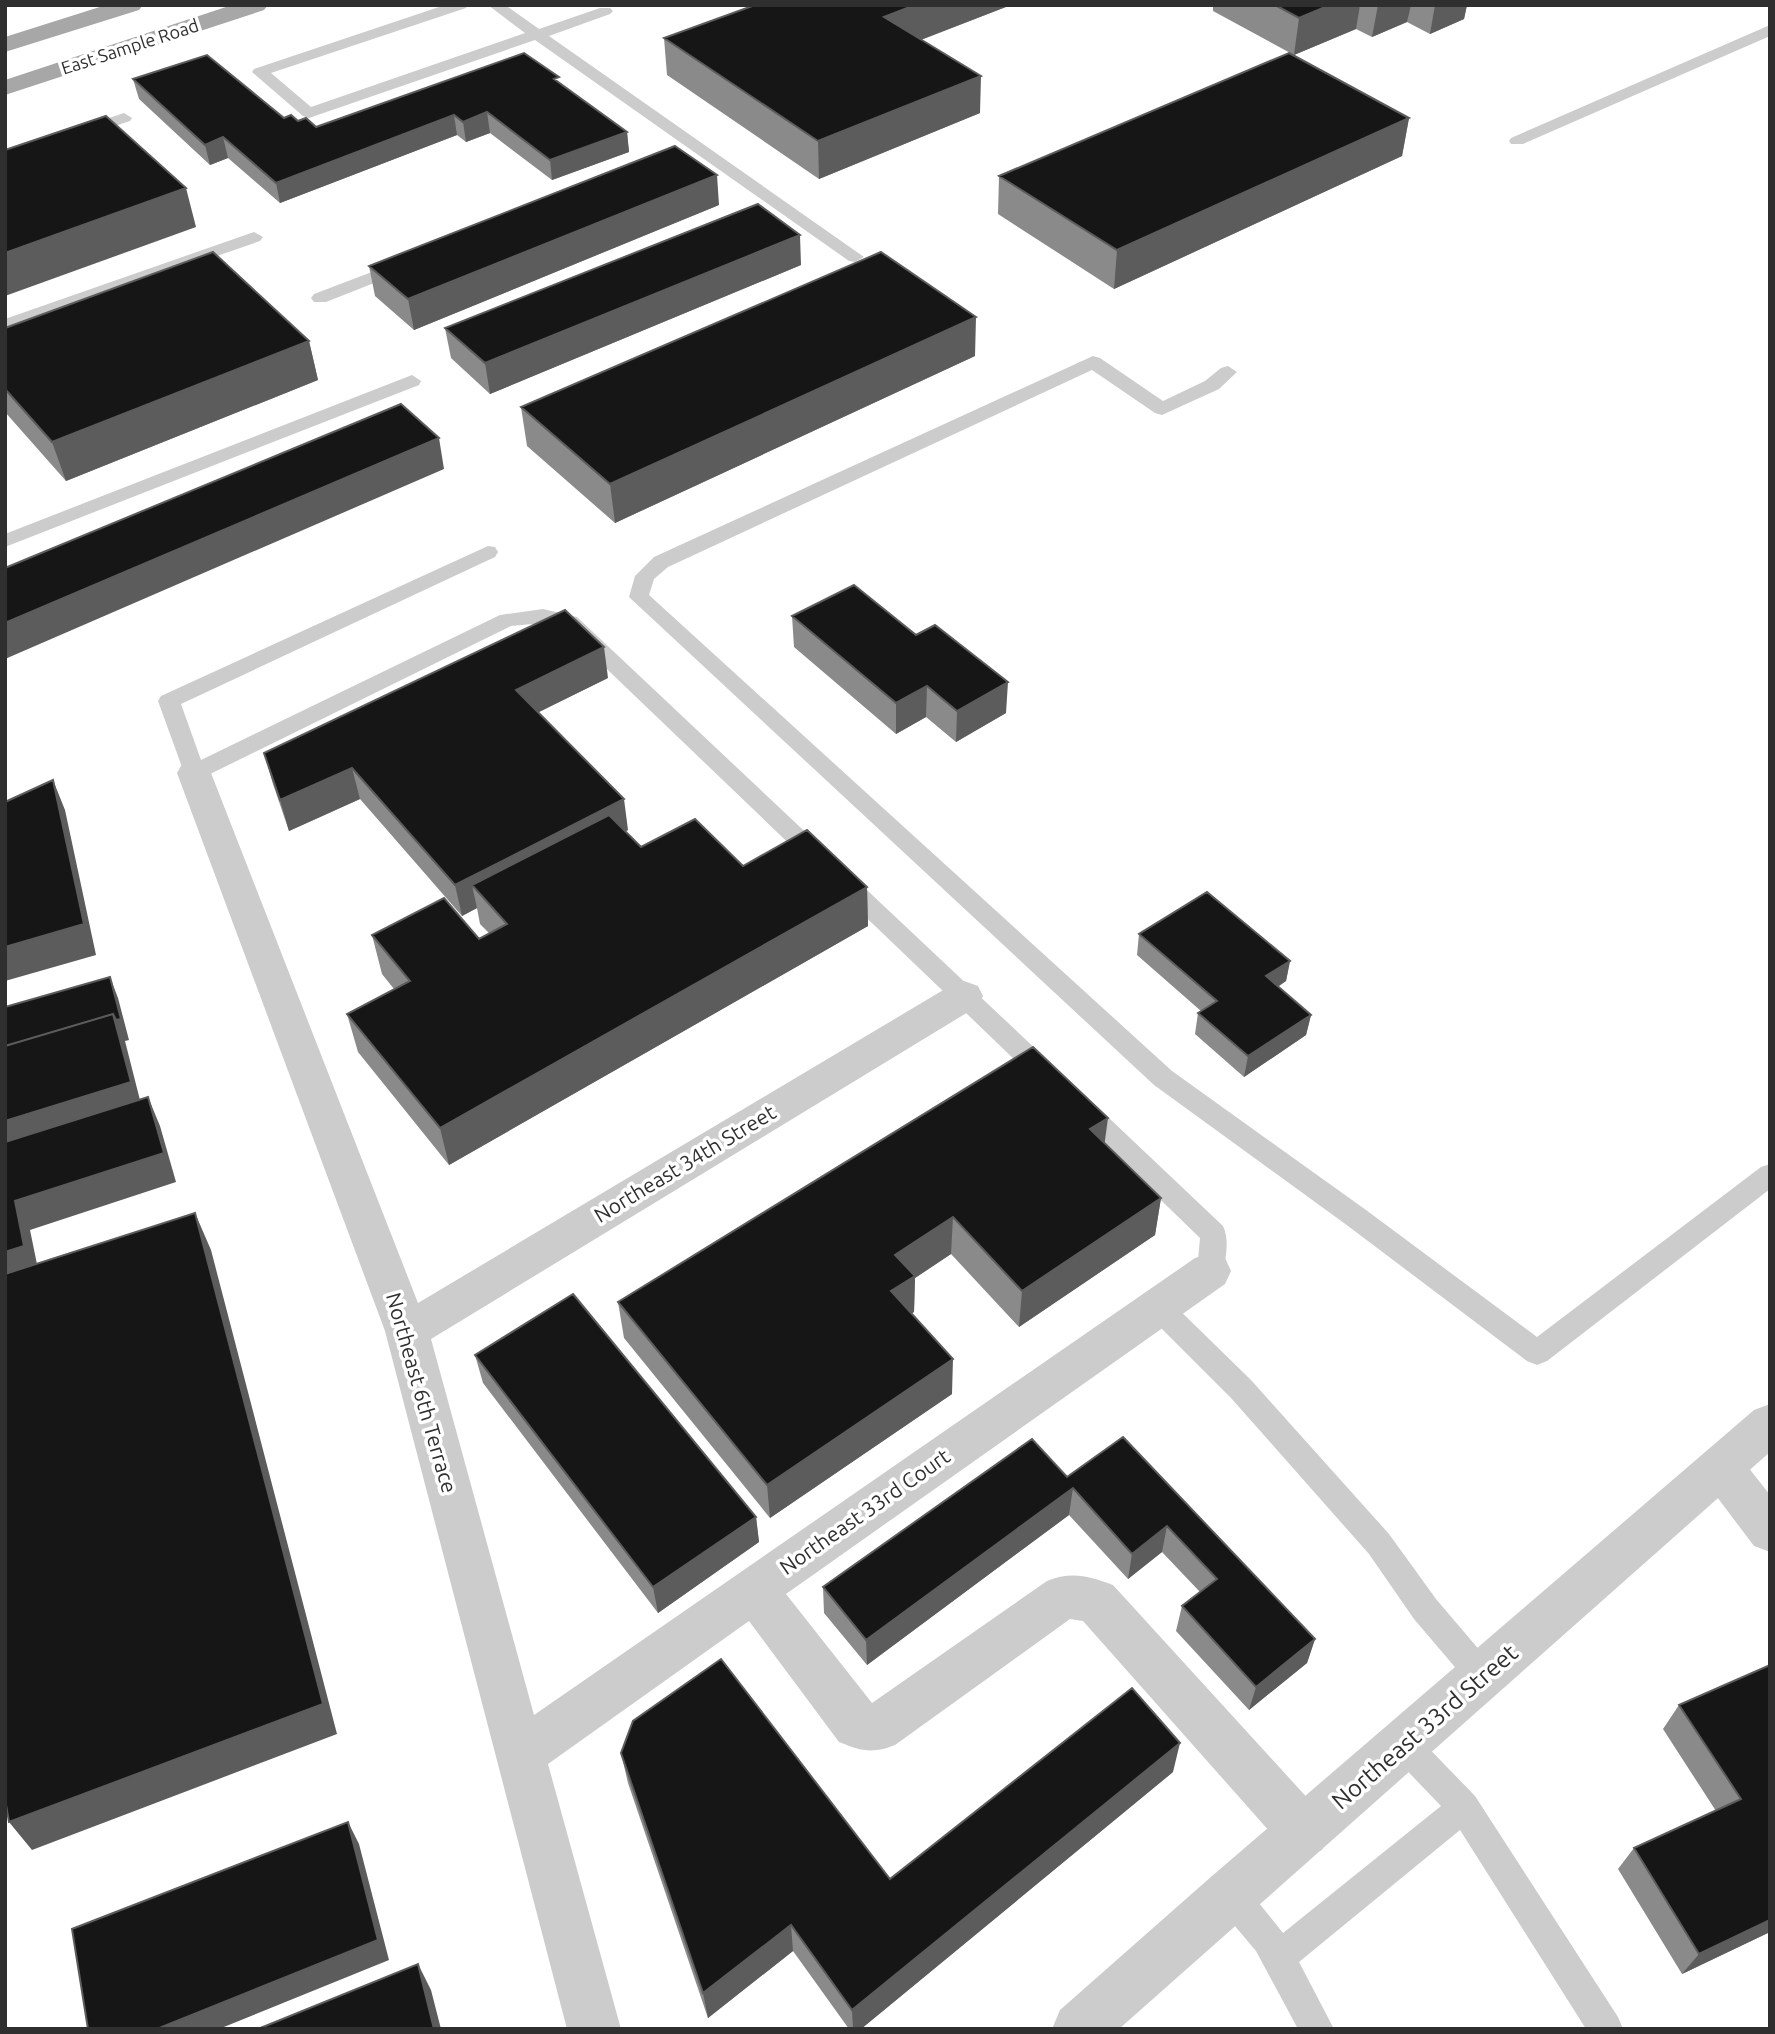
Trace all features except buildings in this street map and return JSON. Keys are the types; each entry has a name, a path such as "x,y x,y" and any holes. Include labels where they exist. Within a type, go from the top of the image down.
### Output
{"main road":[{"name":"East Sample Road","path":"5,45 131,5"},
{"name":"East Sample Road","path":"5,88 256,5"}],"street":[{"name":"Northeast 6th Terrace","path":"194,773 407,1331 594,2029"},
{"name":"Northeast 34th Street","path":"407,1331 964,996"},
{"name":"Northeast 33rd Court","path":"521,1752 1210,1271"},
{"name":"Northeast 33rd Street","path":"1079,2029 1230,1894 1770,1424"},
{"path":"1721,1467 1770,1531"},
{"path":"754,1589 856,1725 878,1728 1064,1597 1096,1601 1304,1832"}],"lane":[{"path":"461,5 260,72 309,113 605,11"},
{"path":"495,5 855,257"},
{"path":"1517,141 1770,30"},
{"path":"71,136 124,118"},
{"path":"676,160 702,150"},
{"path":"5,325 254,237"},
{"path":"320,298 422,258"},
{"path":"1227,372 1212,385 1162,409 1093,362 661,562 647,571 640,583 639,597 1163,1078 1357,1218 1537,1353 1770,1174"},
{"path":"5,541 412,381"},
{"path":"488,552 169,701 194,773 507,620 544,616 570,622 1214,1234 1210,1271"},
{"path":"1158,1307 1241,1389 1379,1544 1425,1609 1482,1676"},
{"path":"1404,1745 1464,1807 1606,2029"},
{"path":"1279,1957 1464,1807"},
{"path":"1230,1894 1268,1938 1317,2029"}]}
